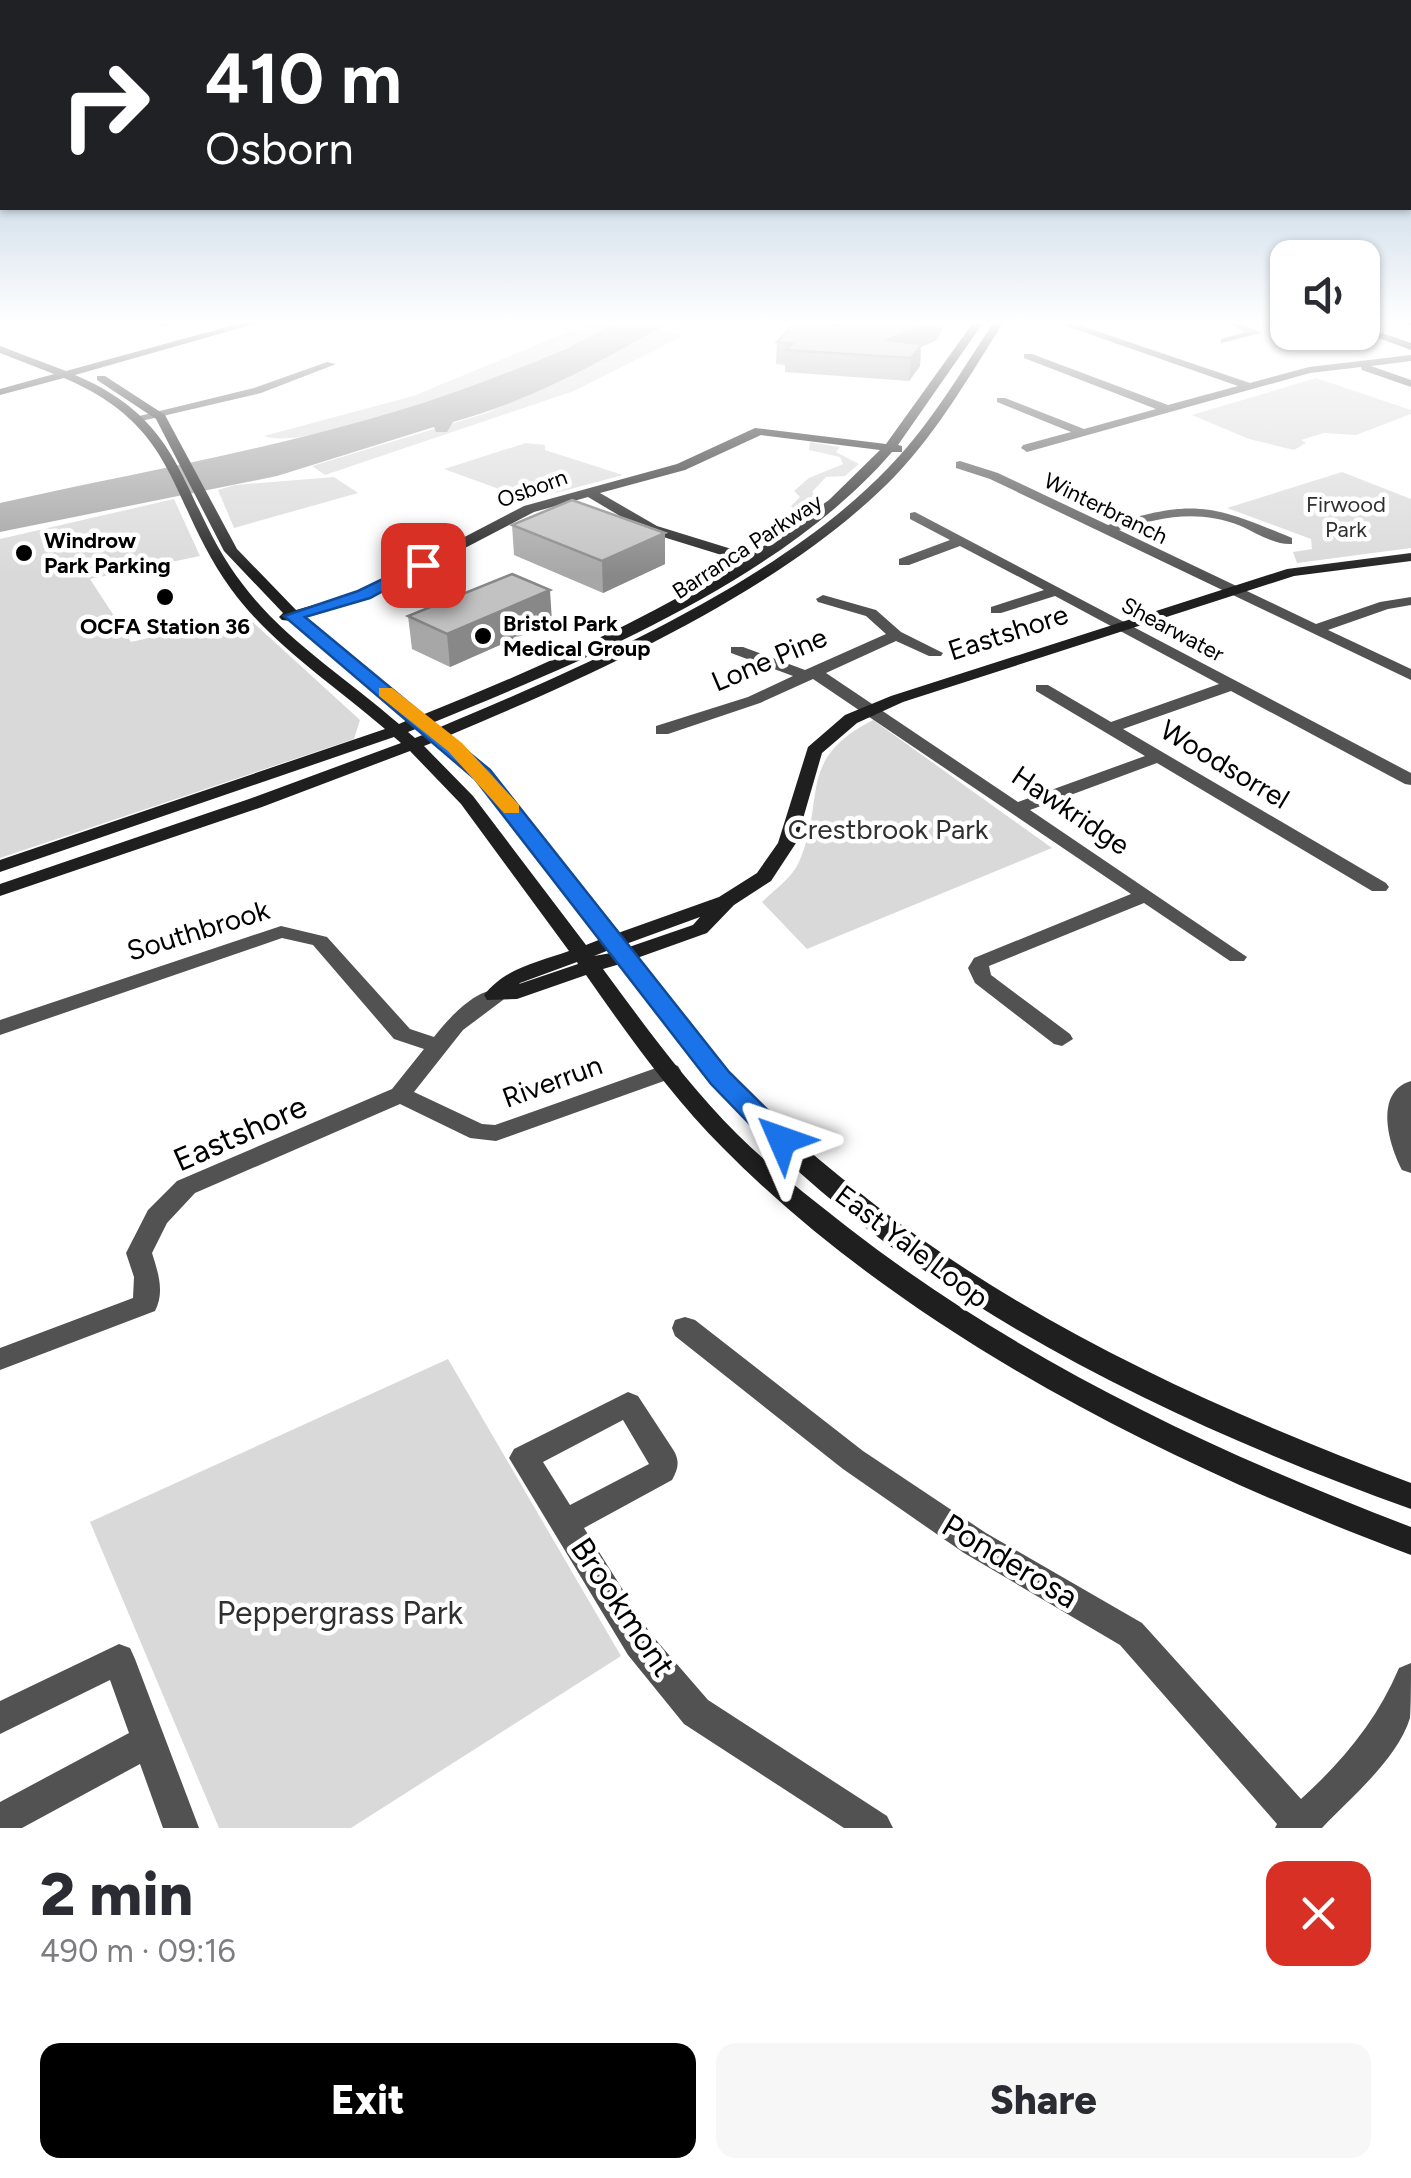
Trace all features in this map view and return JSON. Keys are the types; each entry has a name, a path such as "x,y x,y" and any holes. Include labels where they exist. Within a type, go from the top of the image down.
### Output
{"main road":[{"name":"East Yale Loop","path":"121,405 179,464"},
{"name":"East Yale Loop","path":"145,405 172,432 179,464 226,577 414,746 466,799 670,1071 720,1131 754,1164 876,1267 951,1320 1136,1424 1250,1478 1411,1540"},
{"name":"Barranca Parkway","path":"0,866 396,731 622,633 751,560 832,504 889,448 919,405"},
{"name":"Barranca Parkway","path":"0,890 414,746 590,669 709,604 847,511 910,450 941,405"},
{"name":"Osborn","path":"270,620 364,594 529,509 681,467 758,431 889,448"},
{"path":"889,448 910,450"},
{"path":"589,492 652,530 751,560"},
{"name":"East Yale Loop","path":"194,495 230,551 293,616 423,720 492,785 758,1120 889,1232 951,1276 1059,1341 1164,1395 1284,1449 1411,1496"},
{"name":"Eastshore","path":"495,994 517,992 618,948 700,930 726,901 764,876 779,859 796,821 814,751 851,719 1232,591 1312,568 1411,557"}],"street":[{"path":"137,418 193,405"},
{"path":"1014,405 1084,433"},
{"path":"1158,405 1170,410"},
{"path":"1027,448 1185,405"},
{"name":"Winterbranch","path":"960,465 1411,675"},
{"path":"1106,530 1178,508 1198,508 1214,510 1287,541"},
{"name":"Shearwater","path":"915,516 1411,780"},
{"path":"904,562 960,541"},
{"path":"996,610 1054,592"},
{"path":"824,599 871,613 896,635 935,653"},
{"path":"1313,630 1385,605 1411,601"},
{"name":"Lone Pine","path":"662,730 754,700 896,635"},
{"name":"Hawkridge","path":"738,650 808,673 873,709 1238,957"},
{"path":"1112,727 1233,685"},
{"name":"Woodsorrel","path":"1042,688 1379,888"},
{"path":"1018,808 1158,757"},
{"path":"1062,1039 982,978 978,968 982,962 1147,896"},
{"name":"Southbrook","path":"0,1028 281,932 320,940 402,1034 436,1046"},
{"name":"Eastshore","path":"0,1359 146,1304 147,1276 139,1254 157,1218 186,1187 400,1095 436,1046 495,994"},
{"name":"Riverrun","path":"400,1095 478,1132 496,1133 670,1071"},
{"path":"1411,1089 1405,1094 1398,1118 1400,1144 1411,1164"},
{"name":"Ponderosa","path":"685,1328 868,1470 975,1543 1130,1634 1299,1826"},
{"name":"Brookmont","path":"566,1522 662,1471 664,1460 628,1404 524,1458 639,1644 696,1712 876,1828"},
{"path":"0,1718 118,1659 181,1828"},
{"path":"1299,1826 1364,1757 1398,1714 1411,1679"},
{"path":"0,1821 148,1741"}],"green space":[{"path":"378,405 422,405 332,431 291,438 264,436"},
{"path":"503,405 532,405 325,475 312,466"},
{"path":"1224,405 1397,405 1411,410 1411,414 1356,435 1324,433 1301,440 1306,443 1294,450 1249,439 1192,415"},
{"path":"810,442 840,447 836,452 859,464 845,476 826,477 812,492 818,498 796,511 791,506 800,497 794,491 809,478 843,464 840,457 809,450"},
{"path":"526,443 545,445 545,450 623,475 529,500 444,469"},
{"name":"Firwood Park","path":"1342,472 1411,499 1411,548 1297,563 1293,552 1312,549 1311,539 1227,508"},
{"path":"334,477 358,493 234,528 218,490 235,485"},
{"path":"174,499 200,556 90,579 131,642 246,616 360,720 354,739 0,858 0,539"},
{"name":"Crestbrook Park","path":"873,720 1052,848 807,949 762,902 799,862 817,782 832,750"},
{"name":"Peppergrass Park","path":"448,1359 621,1656 351,1828 219,1828 90,1522"}],"shaded area":[{"path":"413,405 502,405 453,422 447,432 436,432 434,427 277,476 0,532 0,503 362,421"}],"building":[{"path":"572,500 665,533 602,561 512,525"},
{"path":"512,574 550,590 447,634 408,616"}],"slow traffic":[{"path":"386,692 455,747 511,809"}],"place":[{"name":"Windrow Park Parking","path":"24,553"},
{"name":"OCFA Station 36","path":"165,597"},
{"name":"Bristol Park Medical Group","path":"483,636"}],"route":[{"path":"423,565 364,594 293,616 423,720 482,774 720,1078 782,1140"}]}
